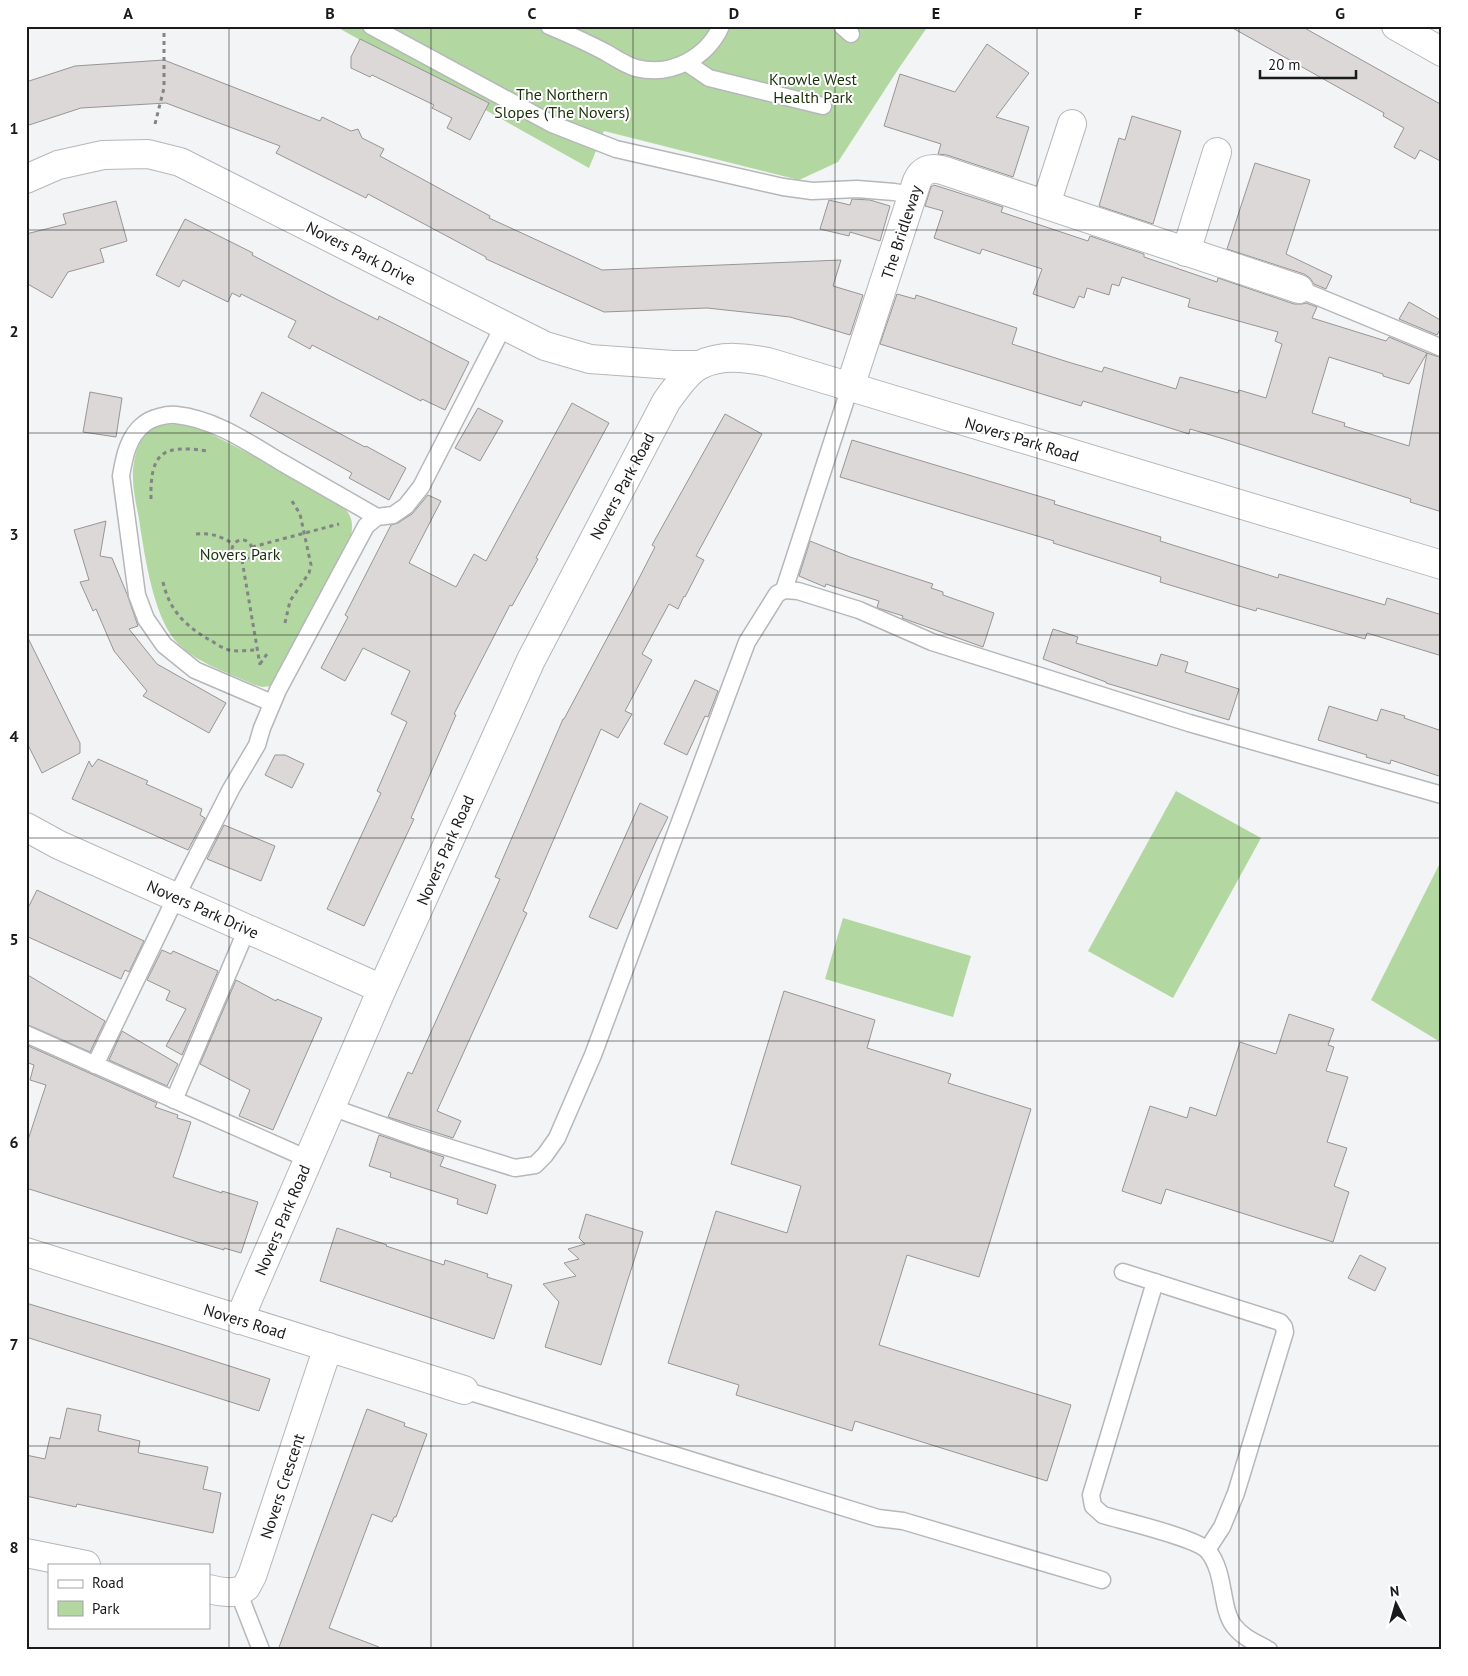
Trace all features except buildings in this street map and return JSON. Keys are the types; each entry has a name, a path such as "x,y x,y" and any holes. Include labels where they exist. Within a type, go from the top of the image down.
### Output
{"street":[{"path":"1396,26 1442,52"},
{"path":"1046,204 1072,124"},
{"path":"1186,252 1217,152"},
{"name":"Novers Park Drive","path":"26,179 58,166 103,155 148,154 180,162 545,346 590,359 699,365"},
{"name":"The Bridleway","path":"850,387 912,195 921,174 925,170 938,169 1299,290"},
{"name":"Novers Park Road","path":"239,1320 382,989 531,660 666,402 678,385 699,365 720,359 737,357 768,362 1442,565"},
{"name":"Novers Park Drive","path":"26,827 59,845 382,989"},
{"name":"Novers Road","path":"26,1252 464,1390"},
{"name":"Novers Crescent","path":"238,1591 246,1587 252,1576 328,1347"},
{"path":"26,1553 81,1564"},
{"path":"210,1589 220,1592 238,1591"}],"lane":[{"path":"371,26 552,124 616,149 783,188 812,192 857,189 912,195"},
{"path":"549,26 579,32 635,68 659,70 687,63 700,55 716,39 721,26"},
{"path":"687,63 709,78 823,106"},
{"path":"1299,290 1442,348"},
{"path":"275,696 195,670 164,645 146,619 137,595 121,476 124,458 134,434 144,424 158,418 175,415 192,419 227,430 375,516 393,515 406,506 421,488 504,325"},
{"path":"784,590 850,387"},
{"path":"95,1065 176,897 257,745 275,696 366,526 375,516"},
{"path":"331,1106 418,1138 515,1168 535,1165 545,1155 557,1138 593,1055 747,642 777,594 784,590 798,591 858,610 932,642 1189,723 1442,795"},
{"path":"174,1100 247,929"},
{"path":"26,1034 308,1159"},
{"path":"1123,1272 1280,1322 1284,1327 1285,1332 1236,1493 1222,1526 1207,1550"},
{"path":"1155,1282 1091,1495 1093,1506 1103,1515 1190,1540 1207,1550 1215,1563 1222,1583 1228,1613 1234,1626 1248,1639 1269,1650"},
{"path":"464,1390 878,1518 903,1521 1102,1580"},
{"path":"238,1591 261,1650"}],"path":[{"path":"148,154 164,88 164,26"},
{"path":"151,502 154,467 158,458 172,450 183,448 212,452"},
{"path":"284,629 290,600 310,570 311,562 305,533 296,506 287,496"},
{"path":"252,547 375,516"},
{"path":"196,534 211,533 234,544"},
{"path":"243,539 249,542 252,547 252,554 242,560 235,558 232,552 234,544 243,539"},
{"path":"242,560 256,650 263,672 275,696"},
{"path":"162,581 166,595 174,610 193,630 226,649 256,650"},
{"path":"260,664 270,650"}],"green space":[{"path":"335,26 928,26 838,162 799,180 604,131 589,168"},
{"name":"Novers Park","path":"191,425 207,432 301,480 343,507 351,518 350,540 272,686 262,687 255,685 209,665 187,652 171,635 159,610 143,547 134,488 133,466 139,444 146,433 160,426"},
{"path":"1176,791 1261,838 1173,998 1088,951"},
{"path":"1442,859 1442,1043 1371,1000"},
{"path":"843,918 971,956 953,1017 825,979"}],"park label":[{"name":"Knowle West Health Park","path":"813,88"},
{"name":"The Northern Slopes (The Novers)","path":"562,103"}]}
